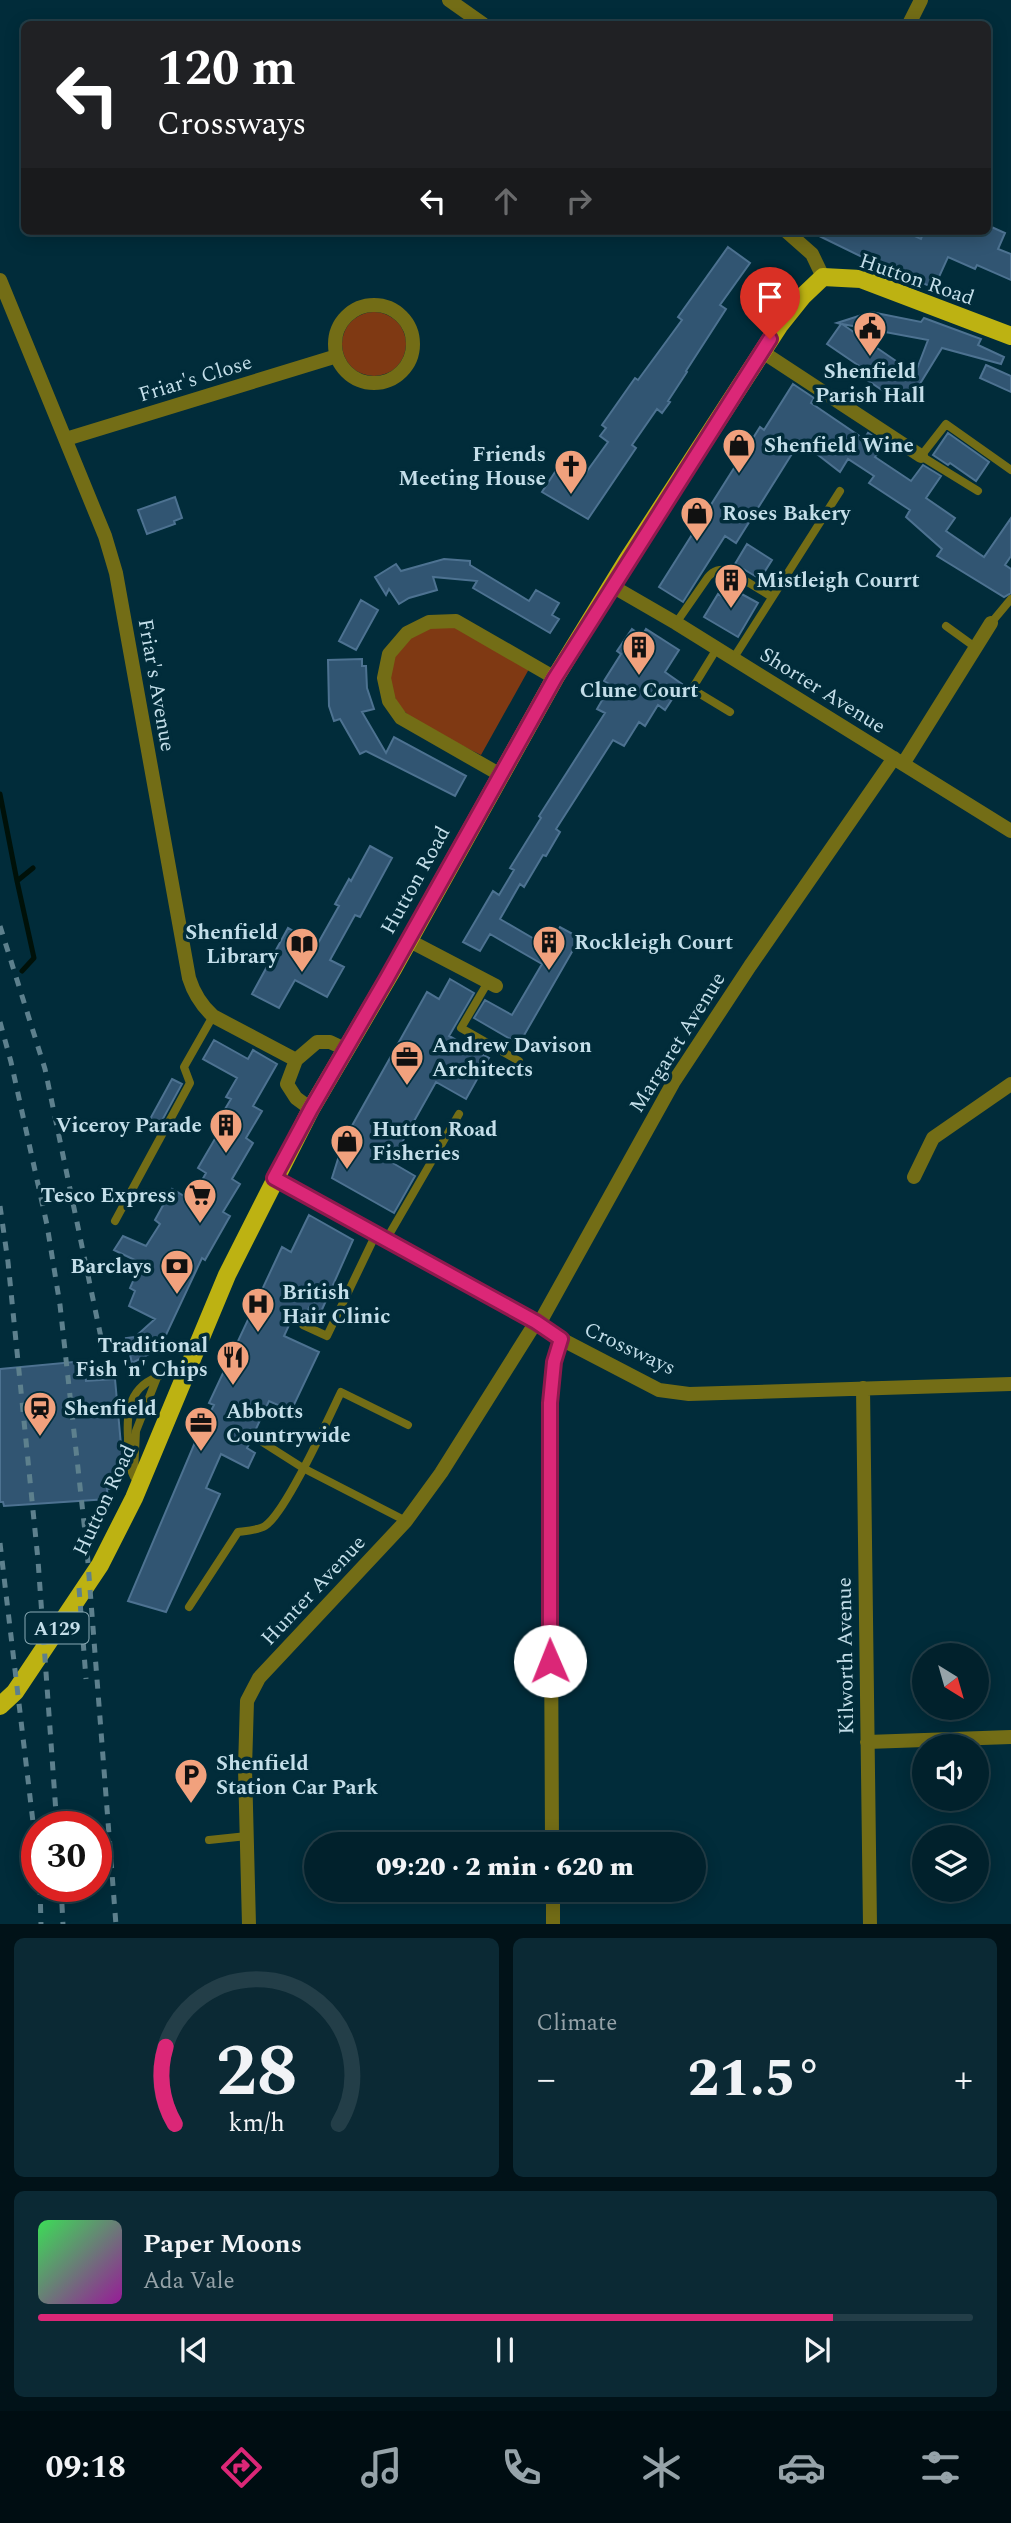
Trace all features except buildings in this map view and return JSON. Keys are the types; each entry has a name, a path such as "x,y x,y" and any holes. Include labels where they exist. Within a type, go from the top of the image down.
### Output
{"main road":[{"name":"Hutton Road","path":"0,1706 100,1564 134,1498 227,1275 274,1178 499,774 555,678 761,351 803,296 823,277 860,279 1011,336"}],"street":[{"path":"449,0 479,21"},
{"path":"910,21 921,0"},
{"path":"801,236 823,277"},
{"name":"Friar's Avenue","path":"0,280 105,536 116,573 189,978 194,993 203,1007 214,1016 296,1060"},
{"path":"377,304 401,315 408,325 412,350 408,362 400,373 391,379 380,382 359,380 349,374 337,356 334,344 337,331 352,311 377,304"},
{"path":"761,351 921,456"},
{"name":"Friar's Close","path":"66,439 337,356"},
{"name":"Shorter Avenue","path":"612,586 1011,831"},
{"path":"499,774 401,718 389,701 384,678 389,654 407,633 429,622 456,621 555,678"},
{"name":"Margaret Avenue","path":"537,1323 673,1083 750,966 898,761 991,623"},
{"path":"408,940 492,984"},
{"path":"311,1109 296,1098 287,1084 296,1060 317,1042 330,1042 345,1049"},
{"path":"914,1177 933,1138 1011,1084"},
{"name":"Crossways","path":"274,1178 537,1323 561,1339 659,1390 689,1394 1011,1384"},
{"name":"Hunter Avenue","path":"249,1924 244,1768 247,1701 259,1678 406,1521 441,1474 537,1323"},
{"path":"552,1832 550,1403 554,1362 561,1339"},
{"name":"Kilworth Avenue","path":"863,1388 870,1924"},
{"path":"867,1742 1011,1737"},
{"path":"553,1902 553,1924"}],"lane":[{"path":"978,491 921,456 946,424 1011,470"},
{"path":"733,659 839,491"},
{"path":"676,623 712,572 720,569 728,570 772,597"},
{"path":"991,623 1011,599"},
{"path":"946,626 975,647"},
{"path":"716,650 692,689 730,712"},
{"path":"492,984 461,1028 519,1061"},
{"path":"115,1221 190,1083 184,1067 214,1016"},
{"path":"303,1325 327,1336 381,1237 459,1114"},
{"path":"134,1477 129,1468 126,1417 136,1390 158,1375 187,1367"},
{"path":"134,1498 136,1431 158,1375"},
{"path":"190,1607 238,1532 264,1527 280,1507 341,1392 408,1425"},
{"path":"260,1440 303,1468 406,1521"},
{"path":"209,1840 247,1836"}],"shaded area":[{"path":"368,312 380,312 397,321 404,332 404,356 397,367 380,376 368,376 356,371 347,362 342,350 342,338 347,326 356,317"},
{"path":"453,626 529,669 481,755 413,718 397,702 392,691 392,667 401,645 420,630"}],"waterway":[{"path":"0,794 17,881"},
{"path":"22,971 34,958 17,881 33,868"}],"railway":[{"path":"0,926 45,1069 108,1371"},
{"path":"0,1022 47,1225 60,1305 87,1550 116,1924"},
{"path":"0,1206 38,1560 56,1811"},
{"path":"0,1543 32,1811"},
{"path":"79,1588 86,1679"},
{"path":"40,1902 41,1924"},
{"path":"62,1902 63,1924"}],"place":[{"name":"Shenfield Parish Hall","path":"870,358"},
{"name":"Shenfield Wine","path":"739,475"},
{"name":"Friends Meeting House","path":"571,496"},
{"name":"Roses Bakery","path":"697,543"},
{"name":"Mistleigh Courrt","path":"731,610"},
{"name":"Clune Court","path":"639,677"},
{"name":"Rockleigh Court","path":"549,972"},
{"name":"Shenfield Library","path":"302,974"},
{"name":"Andrew Davison Architects","path":"407,1087"},
{"name":"Viceroy Parade","path":"226,1155"},
{"name":"Hutton Road Fisheries","path":"347,1171"},
{"name":"Tesco Express","path":"200,1225"},
{"name":"Barclays","path":"177,1296"},
{"name":"British Hair Clinic","path":"258,1334"},
{"name":"Traditional Fish 'n' Chips","path":"233,1387"},
{"name":"Shenfield","path":"40,1438"},
{"name":"Abbotts Countrywide","path":"201,1453"},
{"name":"Shenfield Station Car Park","path":"191,1805"}],"route":[{"path":"550,1661 550,1403 554,1362 561,1339 536,1322 274,1178 555,678 626,562 770,339"}]}
